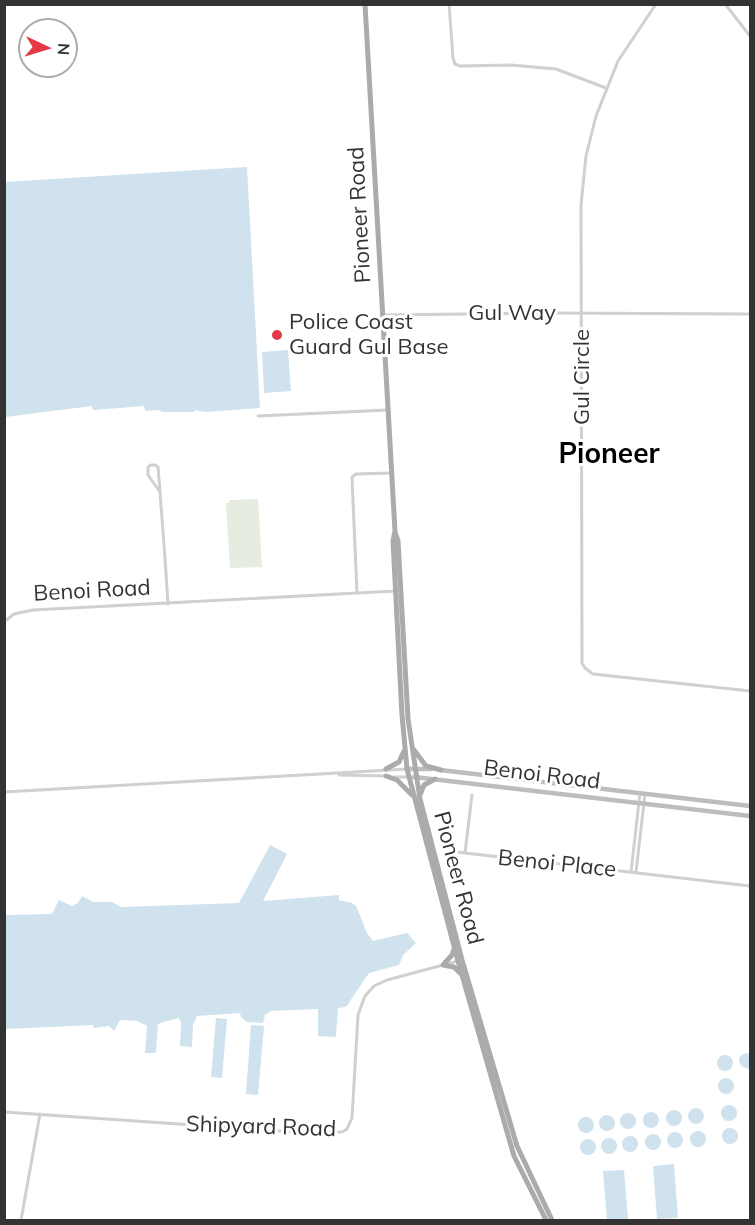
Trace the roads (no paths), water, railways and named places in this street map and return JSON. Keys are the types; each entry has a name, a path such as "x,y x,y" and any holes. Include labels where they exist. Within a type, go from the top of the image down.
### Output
{"main road":[{"name":"Pioneer Road","path":"365,4 391,472 395,531 398,541 404,746 408,777 460,961 517,1146 552,1221"},
{"name":"Pioneer Road","path":"398,591 408,719 416,778 450,923"},
{"path":"386,769 399,762 404,746"},
{"path":"412,746 419,760 426,766 441,770"},
{"name":"Benoi Road","path":"407,769 441,770 750,806"},
{"path":"386,776 397,780 413,796"},
{"name":"Benoi Road","path":"408,777 750,816"},
{"path":"420,799 420,792 424,785 435,779"},
{"name":"Pioneer Road","path":"454,935 454,948 460,961 462,976 514,1156 546,1221"},
{"path":"443,965 452,955 454,948"},
{"path":"443,965 454,967 462,976"}],"street":[{"path":"449,4 455,64 556,69 606,88"},
{"name":"Gul Circle","path":"656,4 630,41 606,88 586,156 581,205 582,663 593,674 750,691"},
{"path":"725,4 750,36"},
{"name":"Gul Way","path":"382,315 750,314"},
{"path":"258,416 388,410"},
{"path":"160,492 148,475 148,467 151,465 158,467 160,492 168,604"},
{"path":"357,593 352,478 356,474 391,472"},
{"name":"Benoi Road","path":"4,622 14,614 33,610 398,591"},
{"name":"Benoi Road","path":"4,792 407,769"},
{"name":"Benoi Road","path":"329,774 408,777"},
{"name":"Benoi Place","path":"633,872 642,793"},
{"path":"465,853 472,795"},
{"name":"Benoi Place","path":"448,850 750,886"},
{"name":"Shipyard Road","path":"40,1114 296,1132 342,1132 347,1129 352,1118 358,1015 365,996 374,986 387,980 460,961"},
{"path":"4,1112 40,1114 21,1221"}],"water":[{"path":"247,167 260,408 163,412 145,411 144,406 93,410 92,406 5,417 5,182"},
{"path":"288,350 291,391 264,393 262,352"},
{"path":"270,845 287,854 263,901 339,895 339,900 356,906 367,933 373,941 407,933 416,943 403,955 399,965 369,973 346,1007 338,1008 336,1037 318,1036 318,1009 271,1011 265,1015 263,1023 247,1022 240,1013 197,1016 193,1025 192,1047 180,1046 181,1023 179,1018 163,1022 158,1024 156,1053 145,1053 147,1026 137,1021 120,1020 114,1031 109,1026 94,1028 93,1025 5,1029 5,915 52,914 59,900 72,906 78,903 82,896 93,902 112,902 121,907 239,903"},
{"path":"216,1018 227,1019 222,1078 211,1077"},
{"path":"251,1025 264,1026 258,1095 246,1094"},
{"path":"750,1054 750,1068 748,1069 741,1066 739,1061 740,1056"},
{"path":"722,1055 728,1055 733,1063 731,1069 722,1071 717,1066 717,1060"},
{"path":"723,1078 729,1078 734,1086 732,1092 723,1094 718,1089 718,1083"},
{"path":"726,1105 732,1105 737,1113 735,1119 726,1121 721,1116 721,1110"},
{"path":"693,1108 699,1108 704,1116 702,1122 693,1124 688,1119 688,1113"},
{"path":"671,1110 677,1110 682,1118 680,1124 671,1126 666,1121 666,1115"},
{"path":"648,1112 654,1112 659,1120 657,1126 648,1128 643,1123 643,1117"},
{"path":"625,1113 631,1113 636,1121 634,1127 625,1129 620,1124 620,1118"},
{"path":"604,1115 610,1115 615,1123 613,1129 604,1131 599,1126 599,1120"},
{"path":"583,1117 589,1117 594,1125 592,1131 583,1133 578,1128 578,1122"},
{"path":"727,1128 733,1128 738,1136 736,1142 727,1144 722,1139 722,1133"},
{"path":"695,1131 701,1131 706,1139 704,1145 695,1147 690,1142 690,1136"},
{"path":"672,1132 678,1132 683,1140 681,1146 672,1148 667,1143 667,1137"},
{"path":"650,1134 656,1134 661,1142 659,1148 650,1150 645,1145 645,1139"},
{"path":"627,1136 633,1136 638,1144 636,1150 627,1152 622,1147 622,1141"},
{"path":"606,1138 612,1138 617,1146 615,1152 606,1154 601,1149 601,1143"},
{"path":"585,1139 591,1139 596,1147 594,1153 585,1155 580,1150 580,1144"},
{"path":"674,1164 678,1218 657,1219 653,1166"},
{"path":"624,1170 628,1220 607,1220 603,1171"}],"place":[{"name":"Police Coast Guard Gul Base","path":"277,335"}],"district":[{"name":"Pioneer","path":"609,455"}]}
